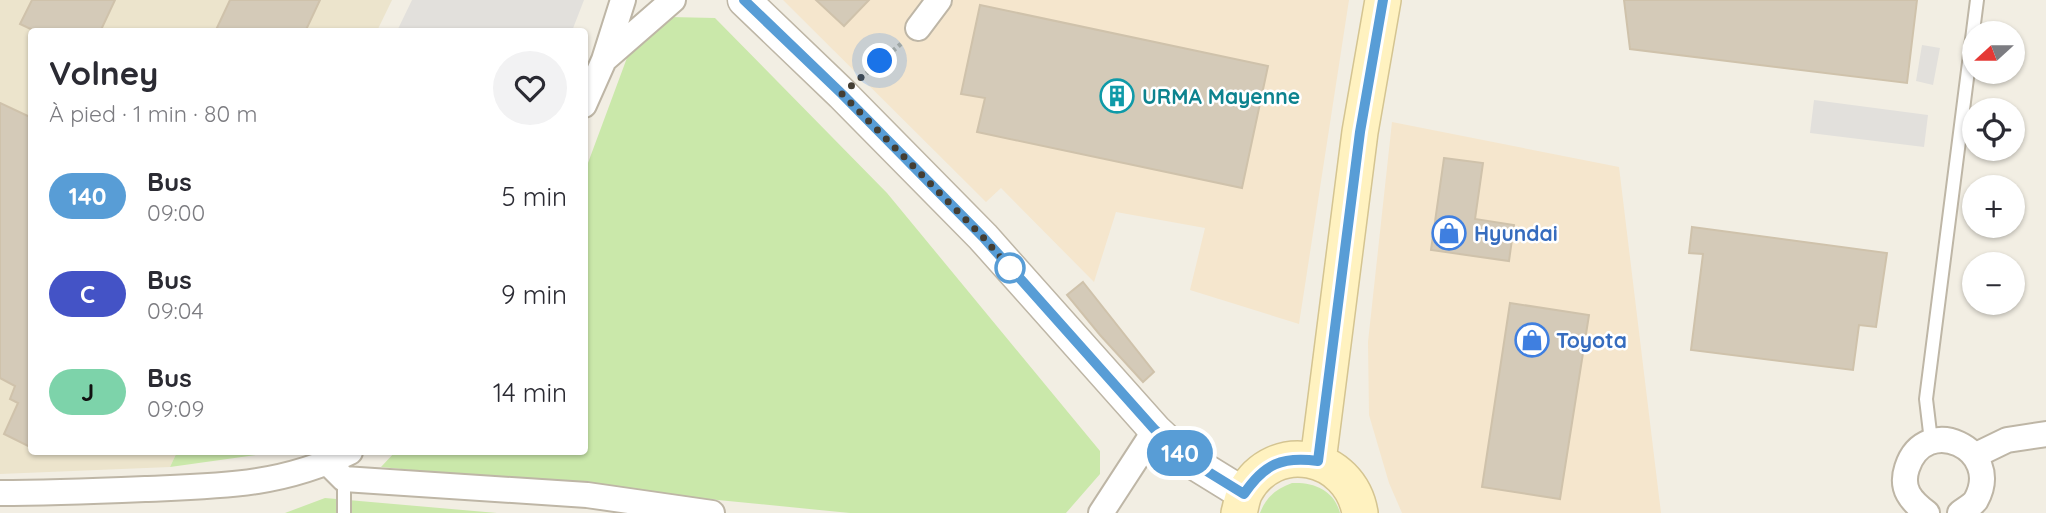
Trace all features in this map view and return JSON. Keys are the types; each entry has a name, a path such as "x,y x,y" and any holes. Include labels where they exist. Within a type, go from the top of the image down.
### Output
{"main road":[{"path":"1318,461 1360,132 1383,0"},
{"path":"1242,503 1254,479 1267,468 1300,458 1318,461 1335,470 1349,483 1358,500 1360,513"}],"street":[{"path":"588,96 604,60 623,0"},
{"path":"604,60 673,0"},
{"path":"744,0 842,94 983,237 1155,430 1242,503"},
{"path":"918,28 939,0"},
{"path":"1101,513 1155,430"},
{"path":"1976,455 2007,440 2046,434"},
{"path":"1915,509 1904,478 1911,455 1931,440 1956,440 1976,455 1983,478 1976,502 1960,513"},
{"path":"336,471 348,455"},
{"path":"0,494 235,486 291,475 336,471 587,495 712,513"}],"lane":[{"path":"1931,440 1926,399 1977,0"},
{"path":"336,471 344,513"}],"path":[{"path":"842,94 918,28"}],"shaded area":[{"path":"0,0 392,0 378,28 28,28 28,455 176,455 170,467 0,474"},
{"path":"412,0 584,0 573,28 398,28"},
{"path":"783,0 1349,0 1299,324 1190,290 1205,228 1116,212 1094,282 1001,188 986,202"},
{"path":"1922,45 1940,48 1933,85 1916,81"},
{"path":"1814,100 1928,115 1924,147 1810,133"},
{"path":"1392,122 1619,167 1661,513 1402,513 1389,483 1369,415 1368,342"}],"green space":[{"path":"670,17 715,18 887,193 1100,451 1100,474 1066,513 850,513 381,467 392,455 588,455 588,163 631,47"},
{"path":"176,455 256,455 170,467"},
{"path":"1292,483 1308,484 1322,489 1333,498 1340,513 1260,513 1272,494"},
{"path":"325,498 497,513 285,513"}],"building":[{"path":"32,0 115,0 102,28 28,28 20,24"},
{"path":"230,0 320,0 307,28 217,28"},
{"path":"816,0 869,0 844,26"},
{"path":"1624,0 1917,0 1907,83 1630,49"},
{"name":"URMA Mayenne","path":"980,5 1268,66 1242,188 977,132 985,98 961,94"},
{"path":"0,103 28,116 28,446 4,434 18,403 10,399 15,386 0,378"},
{"path":"1444,158 1483,163 1475,219 1514,225 1509,261 1431,250"},
{"path":"1692,227 1887,253 1876,327 1859,325 1853,370 1691,350 1703,254 1689,253"},
{"path":"1083,282 1154,372 1143,382 1067,295"},
{"path":"1510,303 1589,315 1560,499 1482,487"}],"bus line":[{"name":"140","path":"744,0 928,179 1155,430 1184,457 1244,494 1254,479 1267,468 1300,458 1318,461 1360,132 1383,0"}],"place":[{"name":"URMA Mayenne","path":"1117,96"},
{"name":"Hyundai","path":"1449,233"},
{"name":"Toyota","path":"1532,340"}],"route":[{"path":"880,61 842,94 928,179 1010,268"}]}
